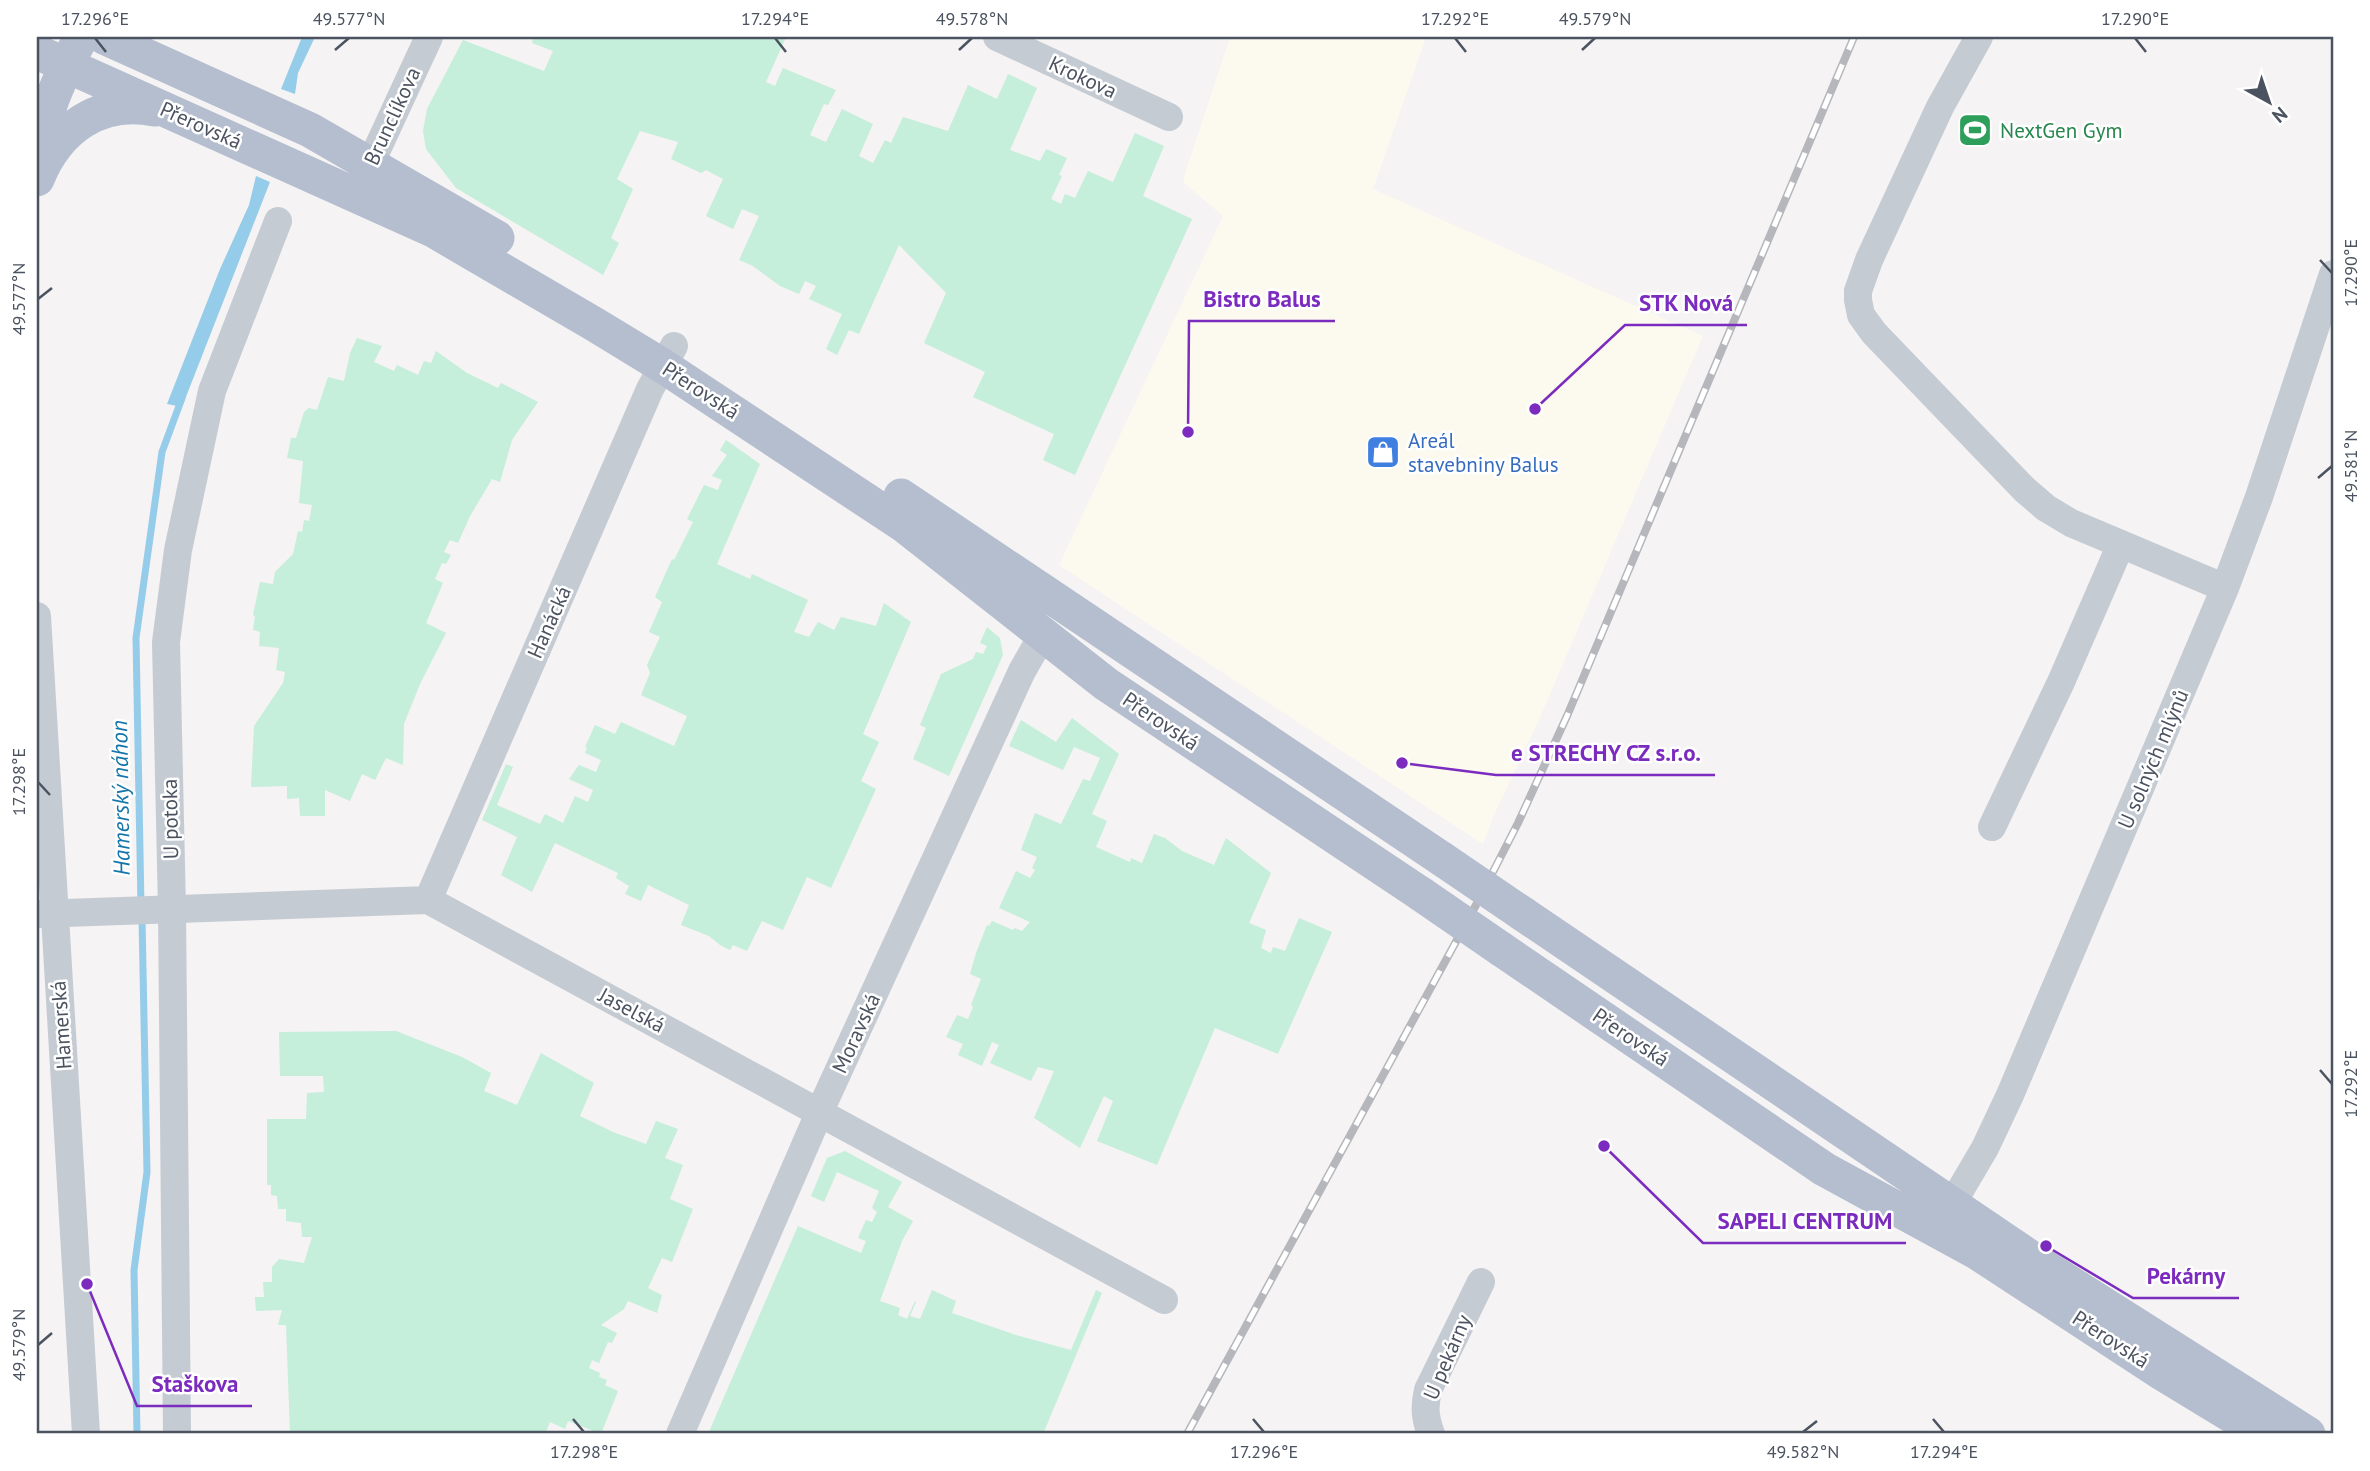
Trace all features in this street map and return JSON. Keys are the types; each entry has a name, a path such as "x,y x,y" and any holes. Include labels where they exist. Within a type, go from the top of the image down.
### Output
{"main road":[{"name":"Přerovská","path":"104,37 310,130 363,179 447,237 668,356 869,474 1523,914 1944,1217 2308,1434"},
{"name":"Přerovská","path":"61,51 186,118 363,179"},
{"path":"37,156 42,128 54,92 61,51"},
{"path":"37,179 44,162 61,138 78,122 89,117 128,107 164,111 186,118"},
{"name":"Přerovská","path":"668,356 905,526 1106,684 1502,948 1824,1169 1944,1217 2003,1269 2162,1373 2263,1434"}],"street":[{"name":"Brunclíkova","path":"363,179 429,37"},
{"name":"Krokova","path":"997,37 1169,117"},
{"path":"1979,37 1940,107 1868,260 1858,291 1861,315 1882,342 2037,500 2071,523 2225,587"},
{"name":"U potoka","path":"177,1434 165,909 166,642 178,550 212,391 278,221"},
{"name":"U solných mlýnů","path":"1944,1217 1985,1148 2021,1070 2225,587 2259,497 2333,274"},
{"name":"Hanácká","path":"428,900 650,389 668,356"},
{"path":"1992,827 2061,682 2121,544"},
{"name":"Hamerská","path":"37,616 45,912 86,1434"},
{"name":"Moravská","path":"681,1434 820,1111 1022,671 1042,636"},
{"path":"45,912 428,900"},
{"name":"Jaselská","path":"428,900 1164,1300"},
{"name":"U pekárny","path":"1431,1434 1425,1419 1424,1406 1428,1390 1481,1282"}],"shaded area":[{"name":"Areál stavebniny Balus","path":"1230,37 1426,37 1373,189 1703,336 1483,844 1059,565 1223,216 1184,183 1184,177"}],"green space":[{"path":"533,37 786,37 766,82 775,86 783,68 836,90 828,105 824,104 810,135 826,142 842,109 873,124 859,156 873,163 885,140 891,143 903,117 948,131 968,85 997,99 1008,74 1037,88 1010,150 1040,161 1046,149 1067,158 1051,199 1061,204 1065,194 1075,198 1088,171 1113,182 1135,133 1164,146 1143,196 1192,219 1075,475 1043,460 1054,434 973,397 985,372 924,343 946,293 899,245 859,334 849,330 837,355 826,349 842,314 809,299 816,286 805,281 799,294 780,286 753,266 739,260 759,216 742,209 733,229 706,216 723,179 706,170 701,173 671,159 678,142 640,131 617,179 633,189 611,238 619,243 603,275 456,188 426,149 423,131 427,109 463,40 544,71 553,51 532,43"},
{"path":"357,338 382,346 374,362 394,371 397,365 418,375 424,361 431,363 436,351 467,373 498,388 501,383 538,402 512,440 500,482 492,479 458,543 450,540 444,552 451,555 446,564 442,563 435,579 443,583 426,623 446,633 420,684 404,724 403,765 386,758 375,780 362,774 350,801 325,790 325,816 300,816 299,798 287,799 287,786 251,787 254,726 283,683 285,672 276,670 279,648 259,646 260,632 253,630 253,615 260,582 273,584 275,572 293,554 298,531 302,532 304,520 309,521 312,505 299,503 303,461 287,458 291,438 296,438 304,412 309,408 317,410 328,377 344,381 350,353"},
{"path":"726,440 760,464 717,564 750,579 752,574 808,600 794,632 809,637 818,622 834,630 841,617 876,626 884,603 911,622 863,734 879,742 861,781 876,789 831,888 807,877 783,930 762,921 747,951 733,945 730,950 709,936 681,925 689,905 648,885 641,901 625,894 629,886 616,878 618,873 555,843 532,892 501,875 517,837 482,820 506,764 513,767 497,805 540,824 545,814 563,823 575,796 588,802 593,790 569,779 579,765 596,772 601,760 585,753 595,725 615,734 621,722 674,746 687,716 641,695 650,673 647,665 660,637 649,632 662,602 655,597 693,522 687,519 704,485 718,490 722,480 712,476 727,455 720,450"},
{"path":"987,627 1000,638 1003,655 949,776 913,759 926,728 920,725 941,674 973,659 976,652 983,654 987,646 980,643"},
{"path":"1072,718 1119,754 1092,814 1107,821 1096,847 1130,862 1131,858 1142,863 1154,834 1165,838 1182,851 1214,865 1226,838 1271,873 1249,923 1266,930 1261,948 1271,953 1273,947 1285,951 1299,918 1332,932 1278,1054 1215,1028 1157,1165 1097,1141 1113,1101 1104,1096 1080,1148 1034,1118 1054,1071 1038,1067 1031,1081 990,1063 999,1045 992,1042 982,1066 958,1055 963,1044 946,1037 957,1015 968,1019 973,1007 971,1005 981,979 970,974 987,925 992,921 1022,931 1030,922 999,908 1016,871 1030,878 1035,870 1032,868 1037,857 1021,850 1035,813 1061,824 1083,779 1090,781 1100,758 1074,747 1063,770 1009,746 1021,720 1056,742"},
{"path":"396,1031 462,1057 491,1073 484,1091 517,1105 541,1053 594,1083 580,1116 646,1144 656,1121 678,1129 665,1158 683,1165 670,1199 693,1209 672,1262 662,1258 648,1288 662,1295 657,1313 628,1301 624,1309 601,1325 617,1333 612,1343 608,1342 599,1363 592,1360 589,1368 607,1380 605,1385 618,1391 601,1434 568,1421 565,1429 550,1422 545,1434 268,1434 290,1432 286,1325 278,1325 282,1310 256,1311 255,1297 264,1297 263,1282 272,1282 272,1267 279,1259 304,1263 312,1237 302,1237 301,1223 286,1221 286,1209 278,1209 277,1196 271,1195 271,1185 267,1185 267,1119 306,1119 307,1093 324,1092 323,1076 280,1076 279,1032"},
{"path":"845,1151 902,1182 888,1207 913,1221 902,1241 880,1301 900,1308 898,1315 907,1319 915,1301 910,1316 920,1319 932,1290 956,1301 952,1313 1071,1350 1096,1290 1102,1293 1043,1434 708,1434 798,1226 861,1253 866,1241 858,1238 866,1220 872,1222 877,1212 872,1208 879,1191 837,1172 824,1202 811,1196 827,1158"}],"water":[{"path":"302,37 315,37 298,73 295,94 281,89"},
{"path":"256,176 270,182 182,407 167,404 220,269 249,205"}],"waterway":[{"name":"Hamerský náhon","path":"141,906 136,638 162,452 182,398"},
{"name":"Hamerský náhon","path":"137,1434 134,1270 147,1172 142,918"}],"railway":[{"path":"1187,1434 1476,905 1518,823 1567,716 1854,37"}],"place":[{"name":"NextGen Gym","path":"1975,130"},
{"name":"STK Nová","path":"1535,409"},
{"name":"Bistro Balus","path":"1188,432"},
{"name":"Areál stavebniny Balus","path":"1383,452"},
{"name":"e STRECHY CZ s.r.o.","path":"1402,763"},
{"name":"SAPELI CENTRUM","path":"1604,1146"},
{"name":"Pekárny","path":"2046,1246"},
{"name":"Staškova","path":"87,1284"}]}
